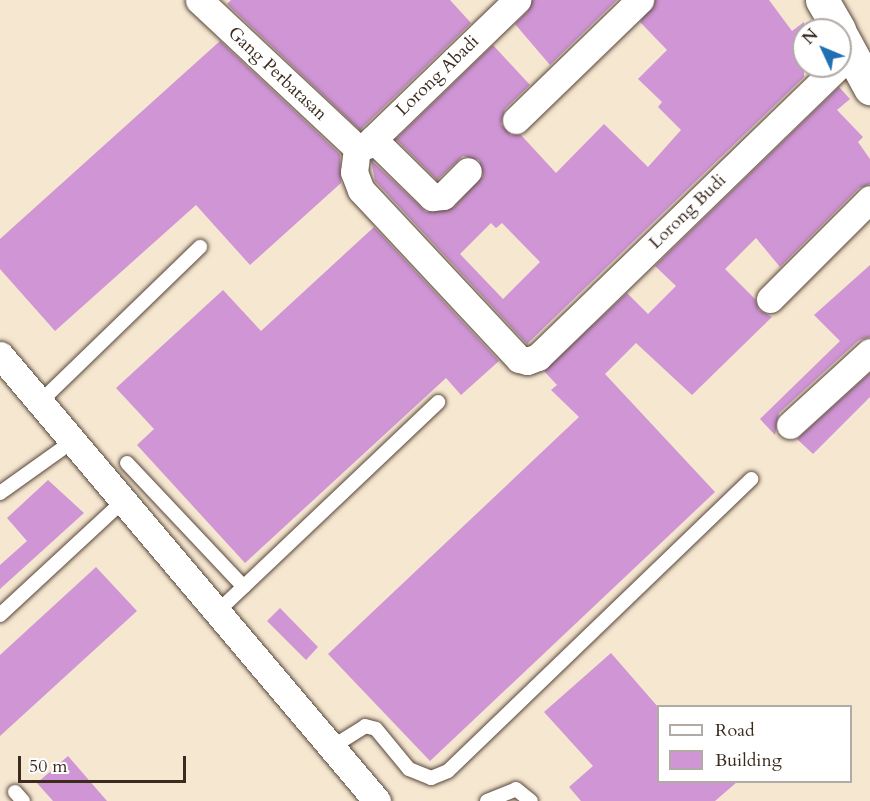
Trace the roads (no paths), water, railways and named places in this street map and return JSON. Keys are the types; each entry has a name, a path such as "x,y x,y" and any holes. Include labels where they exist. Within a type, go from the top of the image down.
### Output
{"street":[{"name":"Gang Perbatasan","path":"199,0 365,144 432,197 443,196 468,171"},
{"name":"Lorong Abadi","path":"365,144 517,0"},
{"path":"516,120 640,0"},
{"path":"822,0 829,18"},
{"path":"852,63 870,88"},
{"name":"Lorong Budi","path":"365,144 354,172 361,190 519,359 538,357 813,78"},
{"path":"770,299 870,199"},
{"path":"790,425 870,352"},
{"path":"0,355 377,801"}],"lane":[{"path":"40,402 200,247"},
{"path":"218,612 438,402"},
{"path":"0,492 73,441"},
{"path":"127,463 244,586"},
{"path":"332,747 365,726 376,729 409,769 431,778 448,771 751,479"},
{"path":"0,615 123,501"},
{"path":"487,801 516,789 531,801"}]}
